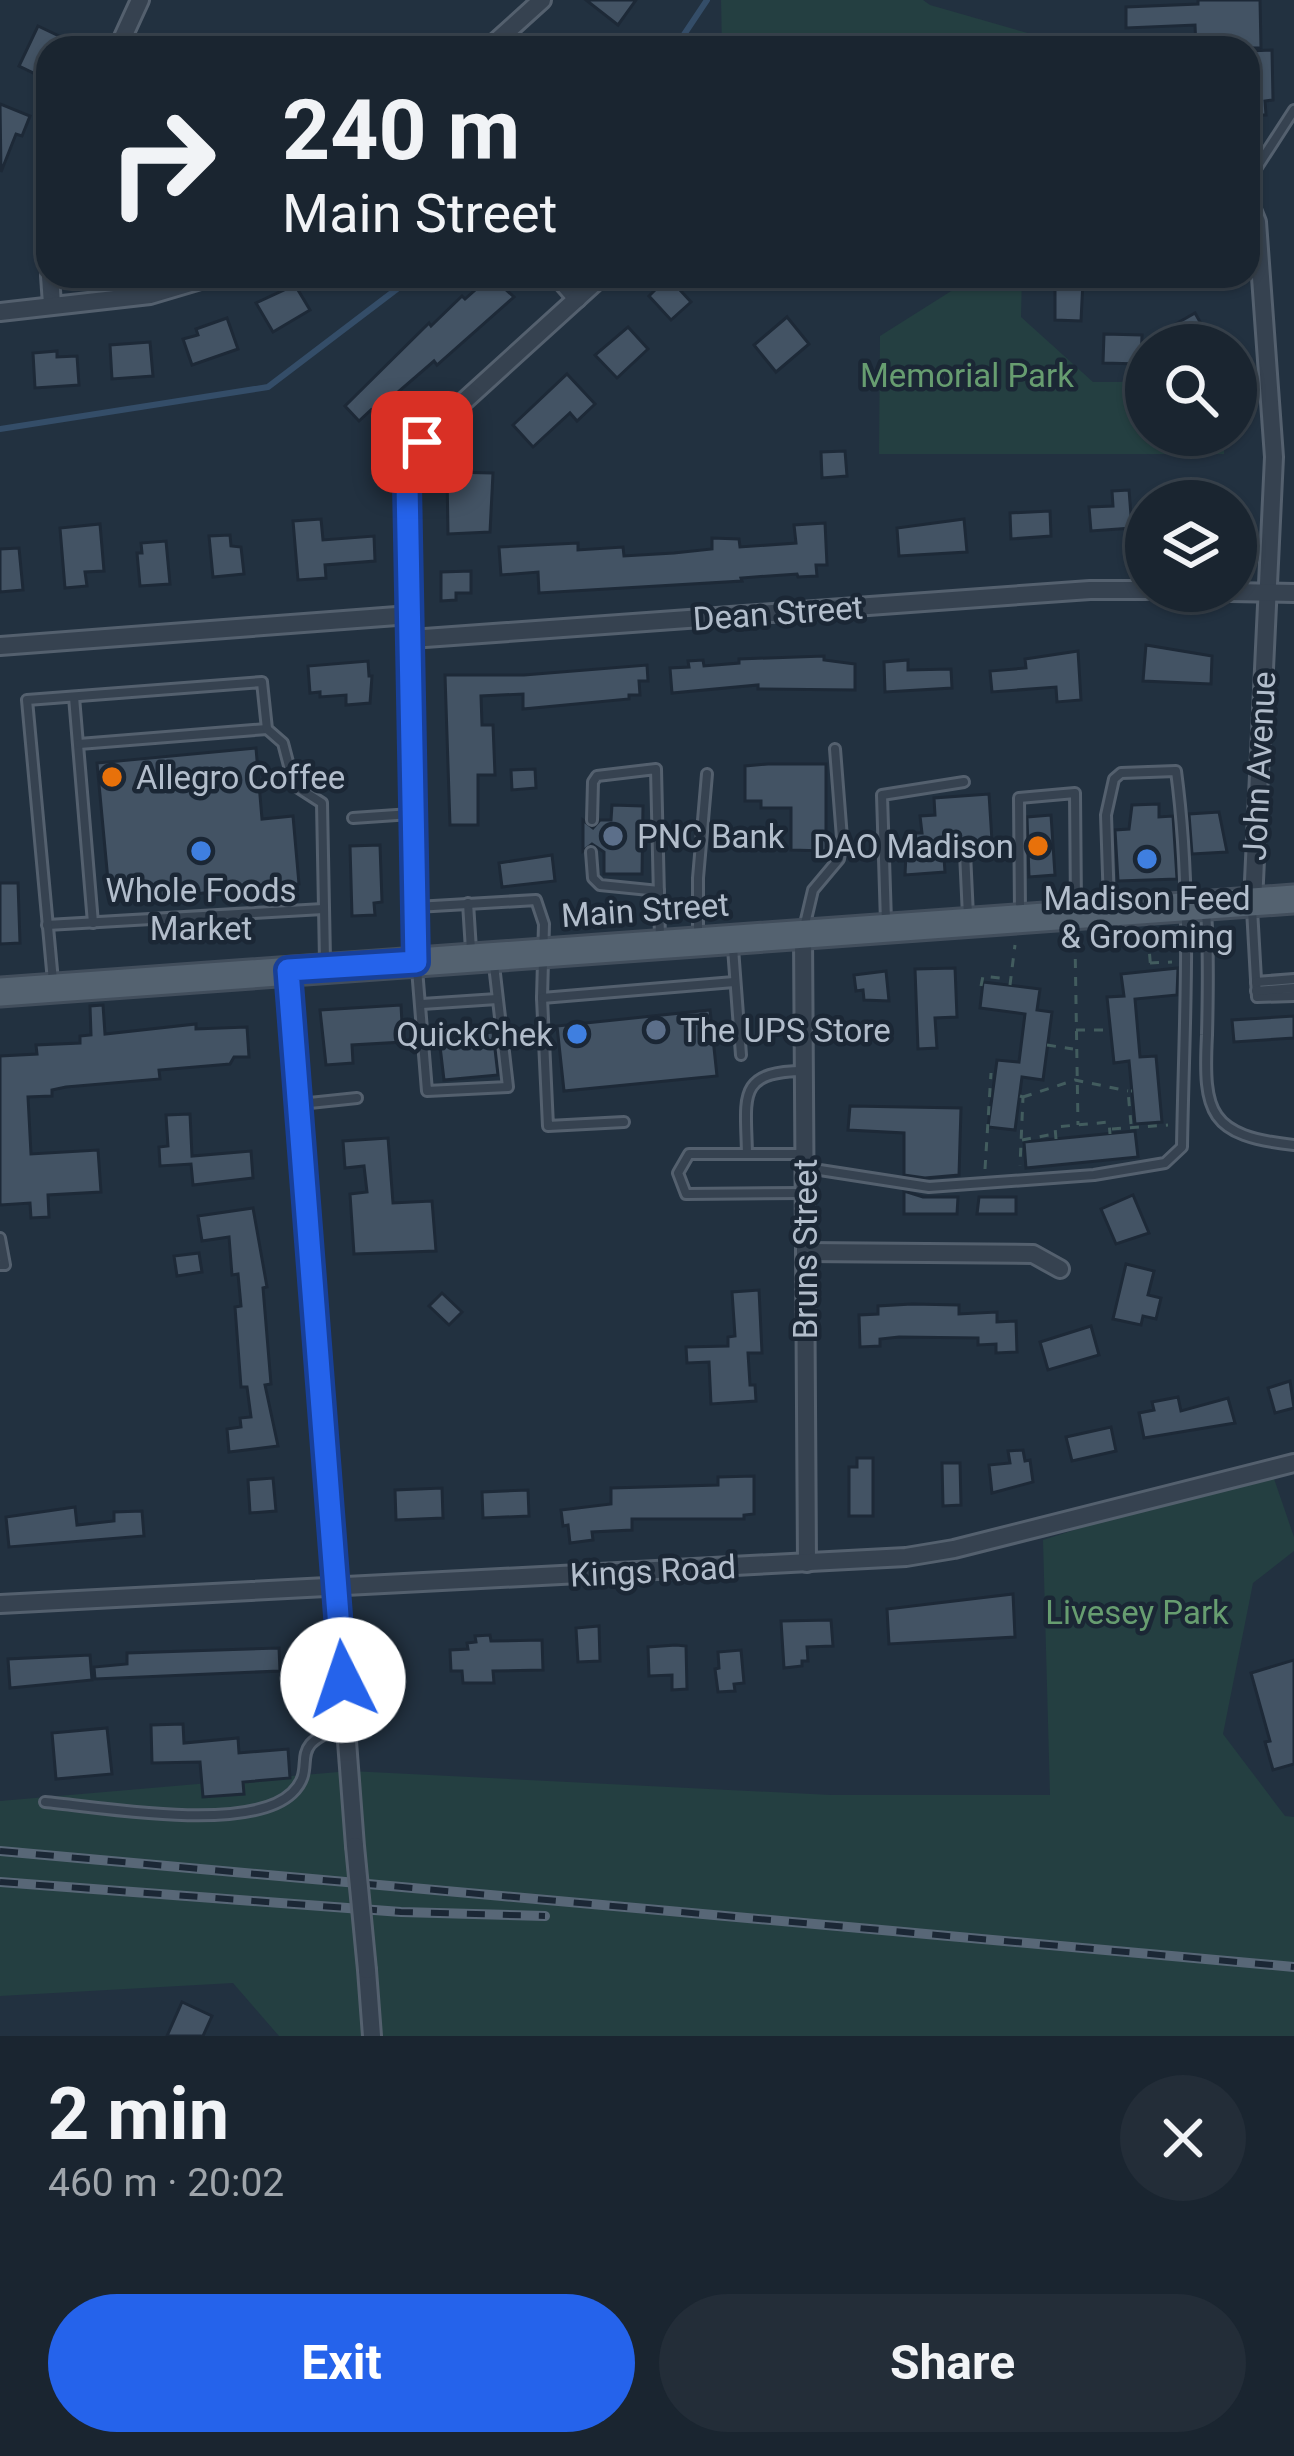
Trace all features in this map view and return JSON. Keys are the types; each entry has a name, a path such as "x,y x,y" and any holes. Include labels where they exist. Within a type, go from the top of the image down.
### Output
{"main road":[{"name":"Main Street","path":"0,992 968,923 1018,932 1076,927 1110,913 1294,899"}],"street":[{"path":"124,36 140,0"},
{"path":"501,36 534,3"},
{"name":"John Avenue","path":"1253,902 1274,427 1260,258"},
{"path":"51,288 52,304"},
{"path":"0,312 150,296 176,288"},
{"path":"567,288 577,299"},
{"path":"416,962 407,484 422,442 589,288"},
{"name":"Dean Street","path":"411,640 1125,590"},
{"path":"1257,593 1294,593"},
{"path":"0,646 410,615"},
{"name":"Bruns Street","path":"803,935 807,1563"},
{"path":"288,970 372,2036"},
{"path":"805,1252 1033,1254 1060,1269"},
{"name":"Kings Road","path":"0,1604 906,1557 954,1549 1294,1462"}],"lane":[{"path":"1260,163 1294,110"},
{"path":"53,988 27,700 262,682 267,729"},
{"path":"74,697 93,923"},
{"path":"79,744 267,729 283,742 294,785 322,803 326,968"},
{"path":"803,935 813,890 832,872 842,838 835,749"},
{"path":"592,820 593,782 600,774 656,770 660,946"},
{"path":"1110,913 1106,814 1114,778 1121,773 1176,771 1197,907 1207,1036 1203,1076 1209,1103 1244,1138 1294,1144"},
{"path":"698,944 707,774"},
{"path":"886,930 883,795 964,782"},
{"path":"1018,932 1018,798 1075,794 1076,927"},
{"path":"353,818 411,814"},
{"path":"591,852 593,878 600,885 659,891"},
{"path":"965,853 968,923"},
{"path":"414,907 536,900 544,924 548,1126 624,1122"},
{"path":"1253,902 1257,997 1294,988"},
{"path":"416,962 427,1091 508,1087 504,1022 468,903"},
{"path":"805,1193 686,1194 678,1173 689,1154 747,1154 929,1187 1094,1174 1165,1163 1182,1147 1181,1058 1197,907"},
{"path":"47,925 323,909"},
{"path":"733,941 741,1055"},
{"path":"542,998 734,982"},
{"path":"1256,987 1294,988"},
{"path":"422,1004 497,999"},
{"path":"747,1154 746,1094 772,1071 806,1071"},
{"path":"299,1104 357,1098"},
{"path":"0,1238 5,1265 0,1264"},
{"path":"45,1802 214,1816 270,1806 292,1793 300,1781 308,1744 346,1726"}],"path":[{"path":"1076,927 1078,1125"},
{"path":"981,986 983,976 1011,982 1018,932"},
{"path":"1148,934 1151,971"},
{"path":"1150,963 1188,961"},
{"path":"1074,1030 1111,1030"},
{"path":"1048,1046 1074,1049"},
{"path":"985,1183 991,1073"},
{"path":"1020,1180 1021,1097 1075,1080 1130,1091 1131,1126"},
{"path":"1020,1140 1056,1137 1055,1127 1109,1122 1110,1131 1183,1125"}],"green space":[{"path":"721,0 923,0 1038,36 722,36"},
{"name":"Memorial Park","path":"956,288 1022,288 1021,317 1093,382 1125,382 1125,454 879,454 880,336"},
{"name":"Livesey Park","path":"1270,1467 1294,1537 1294,1551 1253,1583 1223,1734 1285,1816 1294,1817 1294,2036 279,2036 233,1983 0,1996 0,1801 350,1771 831,1795 1050,1795 1043,1540"}],"building":[{"path":"586,0 636,0 618,25"},
{"path":"1198,0 1260,0 1261,48 1260,36 1195,36 1195,25 1126,28 1126,7 1198,4"},
{"path":"38,26 59,36 36,36 36,74 19,66"},
{"path":"1260,50 1272,50 1273,100 1265,101 1266,115 1260,115"},
{"path":"0,104 30,116 22,136 16,134 1,172"},
{"path":"297,288 310,310 273,332 256,303"},
{"path":"477,288 504,288 514,297 437,365 434,361 398,392 402,396 378,418 371,410 359,421 345,406 429,323 431,326 462,296 465,299"},
{"path":"657,288 678,288 691,302 671,320 649,296"},
{"path":"1055,288 1083,288 1081,321 1055,320"},
{"path":"1195,313 1201,324 1176,324"},
{"path":"787,317 809,344 776,372 754,345"},
{"path":"227,318 238,349 192,365 183,339"},
{"path":"628,327 648,349 617,378 595,355"},
{"path":"1104,334 1125,335 1125,364 1103,363"},
{"path":"150,342 153,376 112,379 110,345"},
{"path":"57,351 57,357 77,356 79,385 35,388 33,353"},
{"path":"567,374 595,404 577,421 570,413 533,447 513,425"},
{"path":"845,451 847,476 822,478 821,452"},
{"path":"447,472 493,473 490,532 448,534"},
{"path":"1125,490 1125,529 1091,531 1089,507 1113,506 1112,491"},
{"path":"1050,511 1051,536 1011,539 1010,513"},
{"path":"321,519 323,540 374,536 375,561 325,565 326,578 298,580 293,521"},
{"path":"964,519 967,552 899,556 897,528"},
{"path":"825,523 827,565 816,565 817,576 539,593 538,572 501,575 499,547 578,543 578,550 623,547 624,556 674,553 712,549 712,538 739,539 740,547 796,543 794,525"},
{"path":"100,524 104,571 85,572 87,586 65,588 60,528"},
{"path":"230,535 231,546 241,547 244,574 213,577 209,536"},
{"path":"166,541 170,584 140,586 137,553 142,553 141,543"},
{"path":"19,548 23,590 0,592 0,549"},
{"path":"471,571 471,593 456,593 456,600 441,601 441,572"},
{"path":"1146,645 1212,656 1211,684 1143,681"},
{"path":"1078,651 1081,700 1057,702 1056,687 992,692 990,671 1026,668 1025,659"},
{"path":"824,656 824,660 855,664 855,690 758,689 758,685 672,693 670,668 689,667 688,661 703,660 704,666 739,663 739,659"},
{"path":"908,660 908,670 951,669 952,688 885,692 884,662"},
{"path":"368,661 370,703 346,705 346,695 310,693 308,666"},
{"path":"647,665 648,681 639,681 640,695 629,695 629,699 523,709 523,694 481,696 482,725 493,725 495,775 478,775 478,825 450,825 445,675 524,675"},
{"name":"Whole Foods Market","path":"256,748 262,819 293,816 299,884 110,902 97,763"},
{"path":"826,764 826,851 791,850 791,808 761,808 761,801 745,801 745,766"},
{"path":"535,769 536,788 512,790 511,770"},
{"path":"989,794 992,841 943,844 945,872 905,875 907,833 922,833 920,816 935,815 934,798"},
{"path":"1159,804 1159,817 1173,816 1177,879 1118,881 1115,830 1129,829 1132,805"},
{"name":"PNC Bank","path":"612,805 643,806 642,874 604,874 604,852 592,844 583,851 583,820 593,828 600,820 611,820"},
{"path":"1219,812 1227,852 1192,854 1189,814"},
{"path":"1051,815 1055,875 1029,877 1027,817"},
{"path":"380,845 382,902 374,903 375,915 352,916 350,846"},
{"path":"552,855 555,881 502,887 499,863"},
{"path":"0,883 18,883 20,943 0,944"},
{"path":"955,968 957,1017 935,1018 937,1048 918,1049 915,969"},
{"path":"1178,968 1177,995 1135,999 1140,1057 1156,1056 1162,1122 1135,1124 1129,1061 1114,1063 1107,997 1124,996 1121,974"},
{"path":"886,971 889,1001 864,1000 863,990 856,991 854,975"},
{"path":"983,982 1040,989 1037,1010 1052,1012 1043,1080 1022,1077 1015,1130 988,1127 997,1060 1019,1062 1025,1014 980,1008"},
{"path":"103,1005 105,1034 196,1024 196,1029 247,1027 249,1057 234,1057 230,1064 159,1070 160,1079 66,1087 52,1090 52,1096 28,1097 31,1154 98,1150 101,1192 48,1195 49,1217 31,1218 30,1203 0,1205 0,1056 37,1054 36,1045 80,1043 80,1036 91,1035 90,1006"},
{"path":"401,1005 403,1042 352,1045 353,1063 326,1065 320,1010"},
{"path":"710,1010 717,1076 564,1091 557,1026"},
{"path":"1294,1016 1294,1038 1234,1042 1232,1020"},
{"path":"493,1032 498,1075 444,1080 439,1038"},
{"path":"850,1106 961,1108 959,1175 904,1175 904,1133 848,1130"},
{"path":"190,1114 192,1156 251,1151 253,1178 193,1185 191,1164 160,1166 159,1147 168,1146 166,1115"},
{"path":"1135,1131 1138,1157 1026,1168 1024,1142"},
{"path":"388,1138 393,1203 432,1201 436,1251 354,1254 350,1194 367,1192 364,1166 345,1168 343,1141"},
{"path":"904,1191 923,1197 958,1197 957,1214 904,1214"},
{"path":"1133,1195 1149,1233 1116,1244 1101,1209"},
{"path":"979,1197 1016,1197 1016,1214 977,1214"},
{"path":"253,1208 267,1287 263,1288 271,1384 265,1385 278,1446 229,1452 227,1429 241,1427 240,1418 251,1417 247,1387 241,1387 235,1307 241,1306 238,1274 232,1275 229,1237 202,1241 198,1216"},
{"path":"199,1253 202,1272 177,1276 174,1256"},
{"path":"1126,1264 1154,1271 1148,1295 1161,1298 1156,1319 1143,1316 1141,1325 1113,1319"},
{"path":"759,1290 762,1353 748,1353 756,1401 711,1404 709,1362 687,1363 686,1347 728,1346 728,1337 735,1336 732,1292"},
{"path":"442,1293 462,1312 449,1325 429,1306"},
{"path":"959,1305 959,1314 997,1312 997,1322 1016,1321 1017,1352 996,1353 996,1344 978,1345 978,1338 899,1337 880,1339 880,1346 860,1347 859,1315 878,1314 878,1306"},
{"path":"1091,1326 1099,1355 1048,1370 1040,1342"},
{"path":"1290,1381 1294,1408 1275,1413 1268,1388"},
{"path":"1178,1397 1181,1411 1228,1398 1235,1423 1144,1438 1139,1413 1154,1410 1152,1402"},
{"path":"1111,1427 1116,1451 1072,1461 1066,1437"},
{"path":"1023,1450 1025,1461 1030,1460 1033,1482 992,1493 989,1465 1010,1463 1008,1451"},
{"path":"857,1458 873,1458 873,1516 849,1516 849,1467 857,1467"},
{"path":"942,1463 960,1463 961,1505 943,1506"},
{"path":"754,1476 754,1514 744,1519 632,1519 632,1530 592,1532 593,1540 570,1543 568,1525 563,1526 561,1510 611,1504 611,1488 718,1485 718,1477"},
{"path":"273,1478 276,1511 250,1513 248,1480"},
{"path":"442,1488 443,1518 396,1520 395,1490"},
{"path":"528,1490 529,1516 483,1518 482,1492"},
{"path":"75,1507 77,1525 114,1521 114,1512 142,1511 144,1536 9,1547 6,1517"},
{"path":"1013,1594 1015,1637 889,1644 887,1609"},
{"path":"831,1620 833,1646 807,1647 808,1661 784,1668 781,1621"},
{"path":"599,1626 600,1661 578,1662 576,1628"},
{"path":"490,1635 491,1641 542,1640 543,1670 493,1671 494,1683 463,1683 462,1671 451,1671 450,1650 468,1649 467,1643 476,1642 475,1636"},
{"path":"686,1646 687,1689 672,1690 672,1675 649,1676 648,1647"},
{"path":"279,1648 280,1671 95,1679 94,1667 127,1664 127,1653"},
{"path":"741,1650 744,1683 734,1684 735,1691 718,1692 718,1652"},
{"path":"90,1655 92,1680 10,1688 8,1659"},
{"path":"1294,1660 1294,1764 1273,1770 1251,1673"},
{"path":"183,1724 184,1743 238,1738 239,1753 288,1749 290,1778 243,1782 244,1794 203,1797 200,1762 152,1763 151,1725"},
{"path":"107,1728 112,1774 56,1779 52,1733"},
{"path":"182,2002 212,2016 203,2036 167,2036"}],"waterway":[{"path":"683,36 707,0"},
{"path":"0,429 268,387 398,288"}],"railway":[{"path":"0,1851 1294,1967"},
{"path":"0,1882 401,1912 545,1916"}],"place":[{"name":"Allegro Coffee","path":"112,777"},
{"name":"PNC Bank","path":"613,836"},
{"name":"DAO Madison","path":"1038,846"},
{"name":"Whole Foods Market","path":"201,851"},
{"name":"Madison Feed & Grooming","path":"1147,859"},
{"name":"The UPS Store","path":"656,1030"},
{"name":"QuickChek","path":"577,1034"}],"route":[{"path":"343,1680 288,970 416,962 407,484 422,442"}]}
